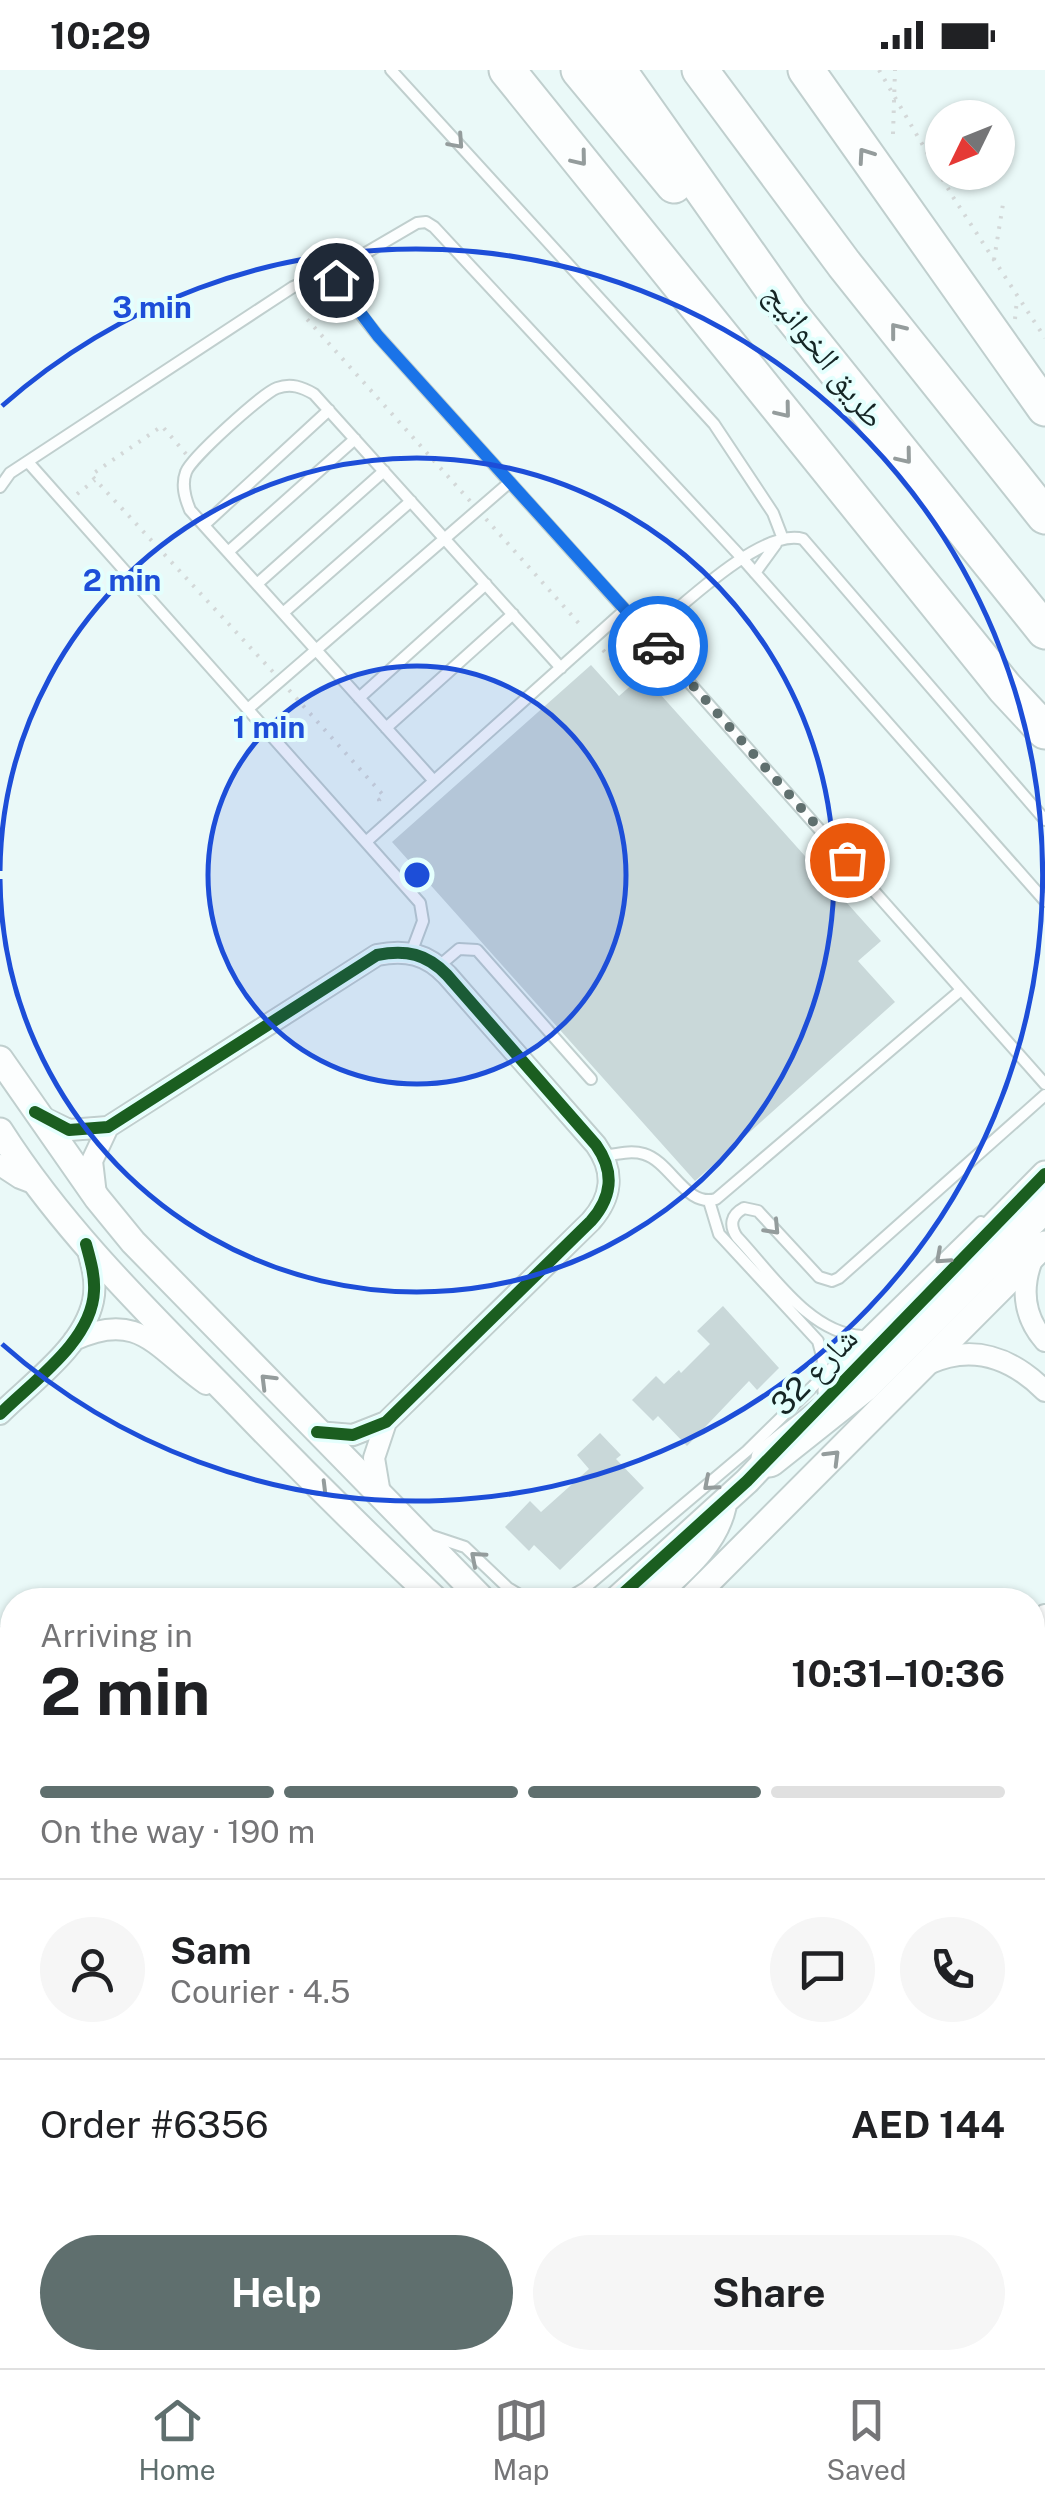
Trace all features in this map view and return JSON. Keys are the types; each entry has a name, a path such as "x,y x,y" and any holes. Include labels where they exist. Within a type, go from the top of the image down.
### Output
{"highway":[{"path":"579,70 684,197 792,315"},
{"name":"طريق الخوانيج","path":"618,70 792,315 1045,631"},
{"path":"700,70 844,264 1045,516"},
{"path":"792,70 827,99"},
{"path":"806,70 1045,408"},
{"path":"513,74 1005,688 1045,731"},
{"path":"769,1459 851,1395 1045,1203"}],"street":[{"path":"1005,688 1045,751"},
{"path":"97,1198 92,1186 92,1161 108,1127 377,955 411,953 439,966 604,1156 610,1179 605,1202 386,1422 353,1435 318,1432"},
{"path":"0,1059 97,1198 146,1255 472,1588"},
{"path":"35,1112 70,1130 108,1127"},
{"path":"0,1131 33,1182 132,1298 423,1588"},
{"path":"0,1165 33,1182"},
{"name":"شارع 32","path":"629,1588 769,1459 1045,1174"},
{"path":"0,1414 74,1340 88,1315 95,1289 86,1244"},
{"path":"1040,1249 1025,1286 1031,1320 1045,1341"},
{"path":"702,1588 1040,1249"},
{"path":"74,1340 102,1329 142,1333 197,1378 232,1399"},
{"path":"922,1368 957,1354 994,1356 1027,1373 1045,1391"},
{"path":"381,1496 374,1458 386,1422"},
{"path":"662,1588 712,1536 724,1502"},
{"path":"378,1546 406,1588"},
{"path":"609,1588 630,1569 662,1558"},
{"path":"456,1571 479,1588"}],"lane":[{"path":"391,70 714,424 773,513 780,541"},
{"path":"0,487 5,474 294,287 337,274 345,264 417,223 431,224 742,558 1045,901"},
{"path":"337,274 338,286 378,336 1045,1084"},
{"path":"434,781 190,510 184,485 192,461 272,390 282,386 304,388 329,410 561,668"},
{"path":"204,525 329,410"},
{"path":"228,552 355,439"},
{"path":"28,462 420,903 423,921 411,953"},
{"path":"256,584 384,471"},
{"path":"250,708 510,482"},
{"path":"283,613 410,501"},
{"path":"651,639 742,558 797,537 809,543 1045,820"},
{"path":"755,573 780,541"},
{"path":"360,698 486,584"},
{"path":"367,841 625,610"},
{"path":"386,728 513,614"},
{"path":"439,966 459,948 477,950 591,1079"},
{"path":"604,1156 646,1154 663,1164 696,1198 709,1201 961,990"},
{"path":"862,1336 841,1334 813,1318 733,1231 733,1217 744,1208 758,1211 825,1280 839,1278 1045,1095"},
{"path":"585,1588 710,1484 988,1216 1045,1174"},
{"path":"709,1201 719,1234 818,1341 823,1360 820,1378"},
{"path":"416,1532 465,1547 508,1588"}],"path":[{"path":"879,70 953,197 1045,338"},
{"path":"893,134 894,70"},
{"path":"994,260 1002,204"},
{"path":"294,287 314,312 306,318 624,674 651,639"},
{"path":"1014,329 1018,296"},
{"path":"192,461 162,426 91,474 384,796 380,800 394,817"},
{"path":"65,504 95,480"}],"building":[{"path":"591,665 619,696 643,675 881,941 858,961 895,1002 695,1181 392,842"},
{"path":"723,1306 779,1368 757,1390 749,1381 687,1446 658,1416 653,1421 632,1400 656,1376 664,1384 679,1370 681,1373 710,1344 697,1331"},
{"path":"600,1433 621,1455 616,1459 644,1488 560,1570 534,1545 529,1551 505,1527 530,1501 541,1512 589,1469 577,1455"}],"cycle path":[{"path":"35,1112 69,1130 108,1127 377,955 415,955 432,962 447,975 596,1145 606,1165 607,1194 591,1221 386,1422 353,1435 317,1432"},
{"path":"629,1588 747,1481 1045,1174"},
{"path":"0,1414 59,1359 83,1327 94,1291 86,1244"}],"way so far":[{"path":"658,646 847,860"}],"route":[{"path":"336,280 378,336 658,646"}]}
